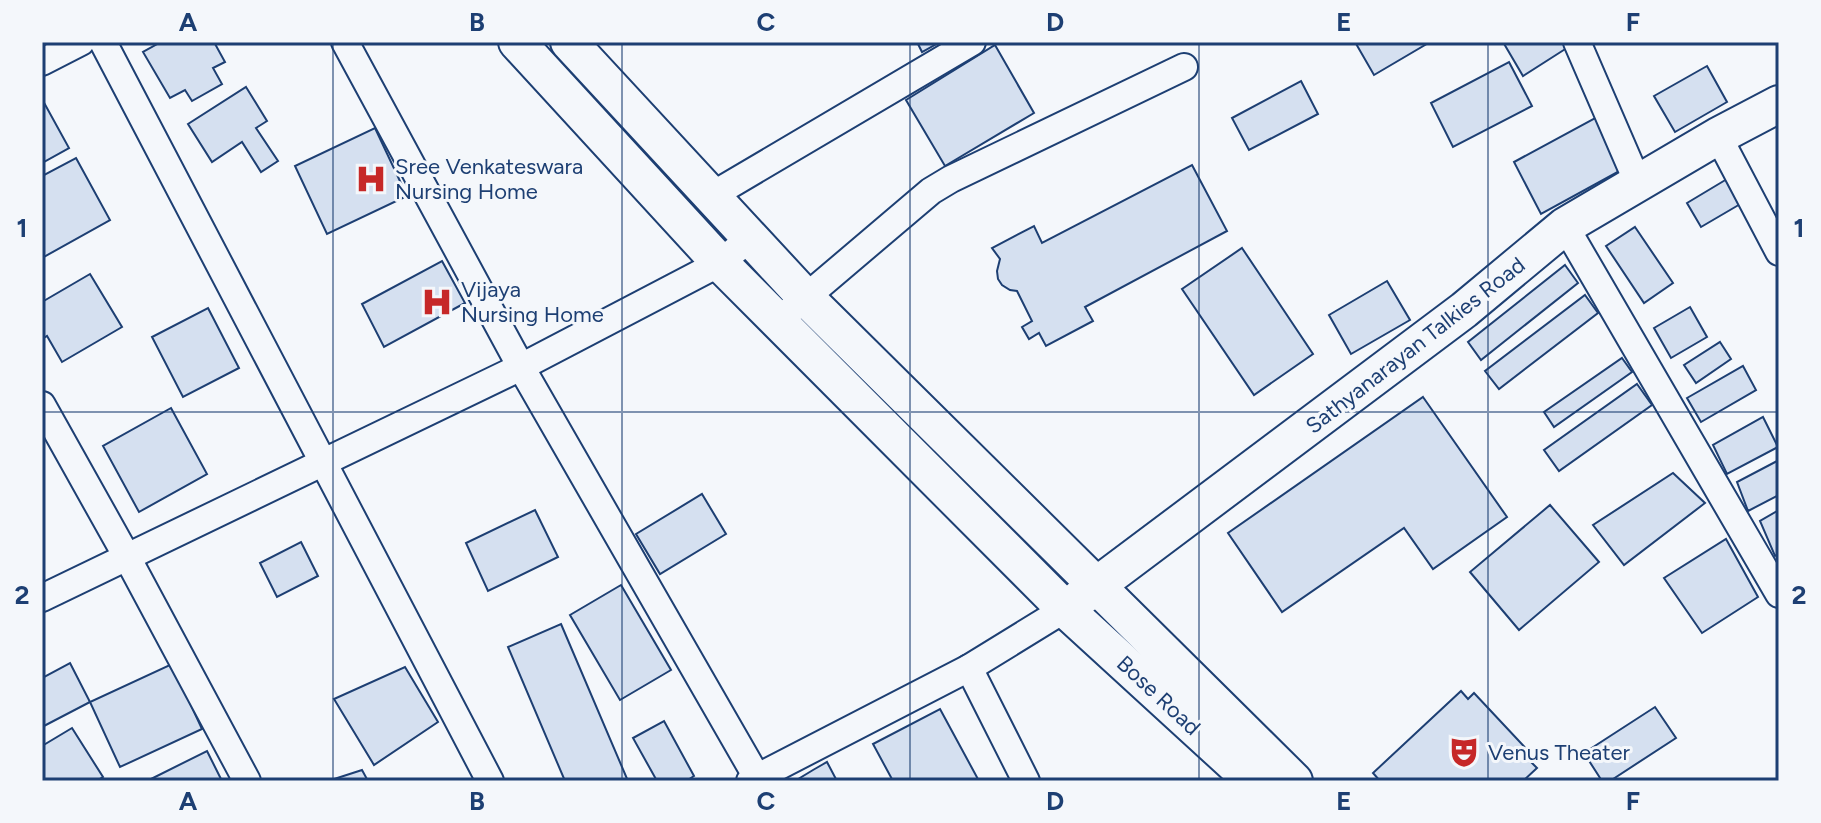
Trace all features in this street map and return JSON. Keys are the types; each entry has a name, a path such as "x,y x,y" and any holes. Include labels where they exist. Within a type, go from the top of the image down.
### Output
{"main road":[{"name":"Bose Road","path":"517,42 720,263 1065,609 1253,781"},
{"path":"578,45 806,298 1294,781"},
{"name":"Sathyanarayan Talkies Road","path":"1065,609 1464,310 1565,226 1718,136 1779,104"}],"street":[{"path":"42,62 81,42"},
{"path":"103,42 490,781"},
{"path":"345,42 521,367 755,780 969,668 1065,609"},
{"path":"711,196 972,42"},
{"path":"1577,42 1638,183"},
{"path":"778,320 931,191 1184,67"},
{"path":"1718,136 1779,252"},
{"path":"1565,226 1779,594"},
{"path":"42,598 521,367 720,263 750,238"},
{"path":"42,405 247,781"},
{"path":"969,668 1026,781"}],"building":[{"path":"161,42 214,42 225,62 213,68 222,84 192,101 185,90 170,98 143,52"},
{"path":"917,42 940,42 922,52"},
{"path":"1355,42 1430,42 1374,75"},
{"path":"1503,42 1568,42 1570,46 1523,76"},
{"path":"995,45 1034,113 945,166 906,100"},
{"path":"1509,62 1532,106 1453,147 1431,103"},
{"path":"1707,66 1727,102 1675,132 1654,96"},
{"path":"1301,81 1318,114 1249,150 1232,118"},
{"path":"246,87 267,121 256,128 278,161 261,172 242,142 212,162 188,124"},
{"path":"42,99 69,148 42,163"},
{"path":"1597,117 1625,168 1541,214 1514,162"},
{"path":"375,128 407,196 327,234 295,166"},
{"path":"76,158 110,220 42,258 42,176"},
{"path":"1192,165 1227,231 1085,307 1093,321 1046,346 1039,333 1029,339 1022,327 1032,321 1017,291 1002,285 998,279 1000,259 992,248 1034,226 1042,243"},
{"path":"1727,179 1742,203 1701,227 1687,203"},
{"path":"1635,227 1673,283 1644,303 1606,246"},
{"path":"1242,248 1313,354 1254,395 1182,289"},
{"path":"442,261 465,303 384,347 362,304"},
{"path":"1565,265 1578,283 1481,360 1468,342"},
{"path":"90,274 122,327 62,362 47,336 42,339 42,302"},
{"path":"1387,281 1410,320 1351,354 1329,315"},
{"path":"1585,295 1598,313 1499,389 1485,371"},
{"path":"1690,307 1707,337 1671,358 1654,328"},
{"path":"208,308 239,368 183,397 152,337"},
{"path":"1720,342 1731,359 1696,383 1684,365"},
{"path":"1622,358 1632,372 1554,427 1544,412"},
{"path":"1743,366 1756,390 1701,422 1687,398"},
{"path":"1637,384 1652,405 1559,471 1544,450"},
{"path":"1423,397 1507,517 1433,569 1404,528 1282,612 1228,533"},
{"path":"171,408 207,474 139,512 103,446"},
{"path":"1763,417 1778,447 1727,474 1713,445"},
{"path":"1779,460 1779,495 1748,511 1737,482"},
{"path":"1673,473 1705,503 1624,565 1593,525"},
{"path":"702,494 726,534 660,574 636,534"},
{"path":"1550,505 1599,562 1519,630 1470,572"},
{"path":"535,510 558,557 488,591 466,543"},
{"path":"1779,510 1779,554 1775,556 1760,521"},
{"path":"1726,539 1758,597 1702,633 1664,578"},
{"path":"301,542 318,576 277,597 260,563"},
{"path":"621,585 671,670 620,700 570,615"},
{"path":"561,624 628,781 565,781 508,647"},
{"path":"70,663 90,702 42,727 42,678"},
{"path":"172,664 202,729 120,767 90,702"},
{"path":"405,667 438,722 374,765 334,699"},
{"path":"1461,691 1468,699 1474,693 1532,755 1528,759 1537,768 1523,781 1380,781 1373,773"},
{"path":"1655,707 1676,738 1610,781 1602,781 1584,753"},
{"path":"940,709 979,781 893,781 873,744"},
{"path":"664,721 694,776 686,781 657,781 633,738"},
{"path":"72,728 103,777 96,781 42,781 42,746"},
{"path":"207,751 222,781 147,781"},
{"path":"827,762 837,781 795,781 813,770"},
{"path":"362,770 368,781 328,781"}],"place":[{"name":"Sree Venkateswara Nursing Home","path":"371,179"},
{"name":"Vijaya Nursing Home","path":"437,302"},
{"name":"Venus Theater","path":"1464,752"}]}
